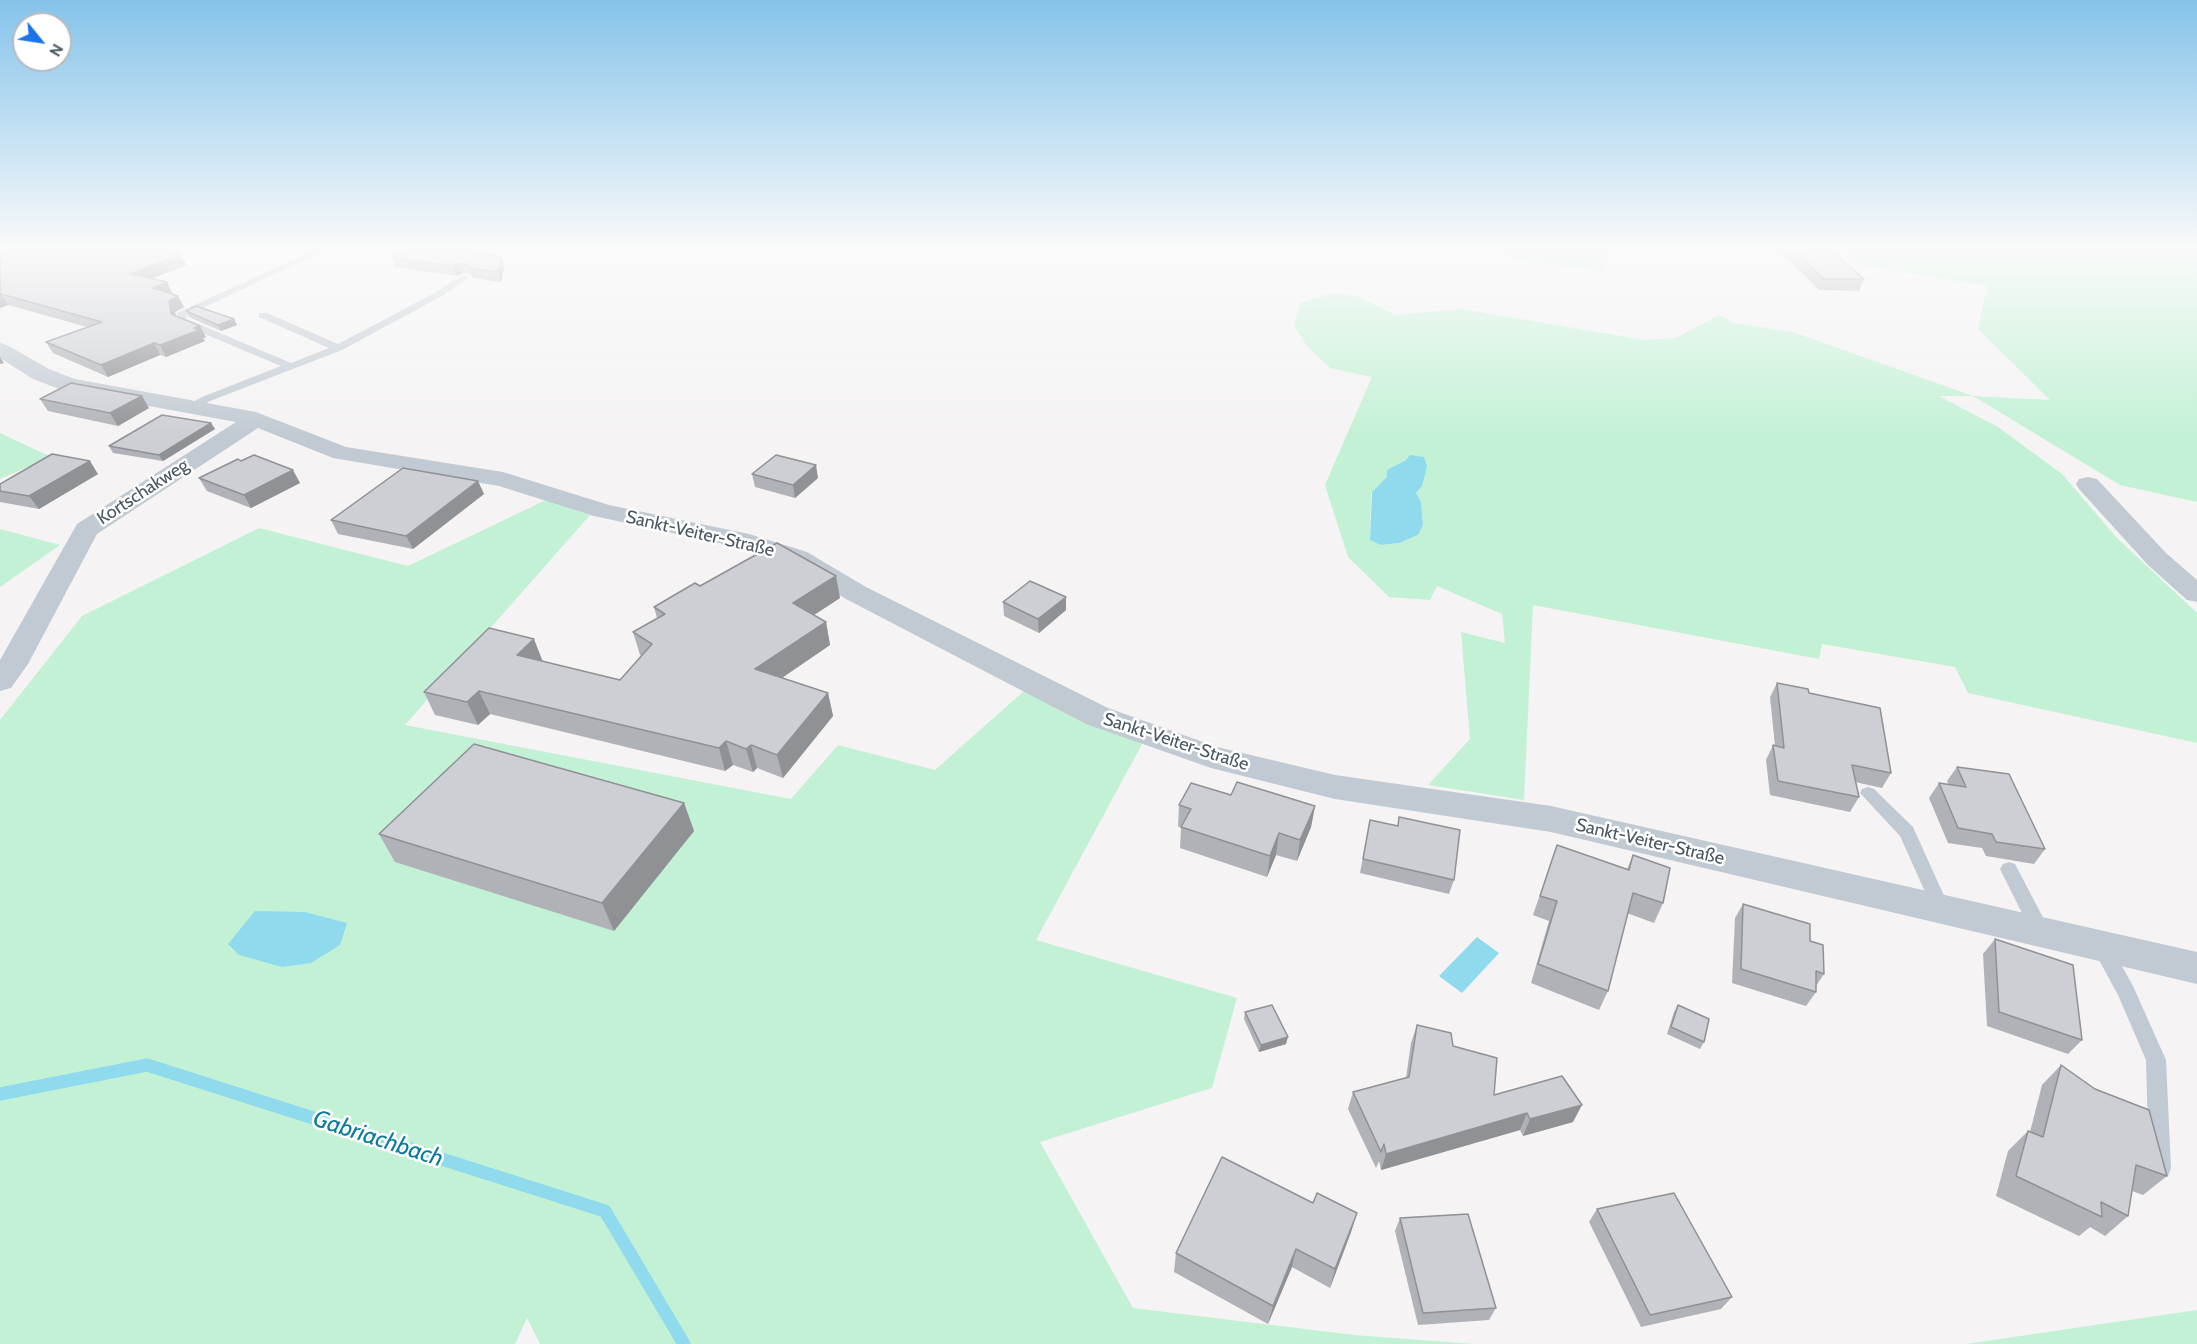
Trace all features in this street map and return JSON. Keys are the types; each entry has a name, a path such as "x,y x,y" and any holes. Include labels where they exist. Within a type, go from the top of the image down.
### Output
{"street":[{"name":"Sankt-Veiter-Straße","path":"0,349 41,374 70,385 256,419 341,453 503,479 603,511 749,542 798,558 856,593 1097,716 1211,757 1335,787 1551,819 2197,968"},
{"name":"Kortschakweg","path":"0,681 13,664 86,529 256,419"},
{"path":"2088,484 2157,559 2197,594"}],"lane":[{"path":"188,312 181,315 182,321 290,366"},
{"path":"192,407 206,399 338,348 406,312"},
{"path":"263,315 338,348"},
{"path":"1868,793 1907,832 1941,909"},
{"path":"2009,869 2041,932"},
{"path":"2100,945 2126,992 2156,1060 2160,1174"}],"green space":[{"path":"1298,312 1389,312 1396,315 1432,312 1478,312 1645,340 1676,338 1719,315 1735,323 1793,332 1973,396 1939,396 1998,427 2062,474 2117,538 2197,613 2197,743 1968,693 1955,667 1822,644 1819,659 1533,605 1524,800 1428,785 1470,739 1461,632 1505,643 1502,614 1437,586 1430,600 1389,597 1348,557 1325,485 1372,377 1330,368 1307,346 1294,326","holes":["1406,460 1421,502 1423,525 1418,535 1399,543 1381,545 1370,539 1371,493 1388,477 1388,470"]},
{"path":"1982,312 2197,312 2197,502 2120,485 1973,396 2050,400 1978,329"},
{"path":"0,433 51,457 0,479"},
{"path":"546,500 590,515 405,725 791,799 838,745 935,770 1033,683 1147,735 1036,940 1237,998 1212,1088 1040,1142 1133,1308 1354,1335 1474,1344 540,1344 527,1318 515,1344 0,1344 0,720 82,616 259,528 408,566"},
{"path":"0,529 60,545 0,587"},
{"path":"2197,1310 2197,1344 1966,1344"}],"water":[{"path":"1410,455 1424,457 1427,466 1422,486 1416,493 1421,502 1423,525 1418,535 1399,543 1381,545 1370,540 1372,492 1387,477 1387,470 1406,460"},
{"path":"255,911 305,912 347,923 340,945 311,963 282,967 239,955 228,944"},
{"path":"1477,937 1499,953 1462,993 1439,976"}],"building":[{"path":"65,312 171,312 171,314 200,326 194,328 199,330 160,345 154,343 101,365 46,342 102,322"},
{"path":"188,312 213,312 234,319 218,325"},
{"path":"71,383 142,396 110,413 40,399"},
{"path":"162,415 211,423 159,455 109,446"},
{"path":"52,454 90,461 29,496 0,491 0,484"},
{"path":"254,455 293,470 244,495 199,478 238,459 241,461"},
{"path":"776,455 816,465 793,485 752,474"},
{"path":"403,468 478,481 406,536 331,520"},
{"path":"777,543 836,576 793,603 826,622 755,669 828,693 777,755 751,745 746,749 726,741 719,748 479,691 467,702 424,692 489,628 534,639 517,655 620,680 652,644 633,632 665,614 654,607 695,583 700,586"},
{"path":"1030,581 1066,597 1038,619 1003,602"},
{"path":"1777,683 1808,689 1809,693 1880,708 1891,773 1852,765 1859,797 1778,781 1773,745 1784,748"},
{"path":"474,744 684,803 602,903 379,834"},
{"path":"1957,767 2009,774 2045,849 1996,842 1992,834 1958,828 1939,783 1966,787"},
{"path":"1237,782 1315,806 1300,840 1279,833 1270,856 1181,827 1191,809 1179,805 1191,783 1231,795"},
{"path":"1399,817 1460,830 1454,880 1363,859 1370,820 1398,826"},
{"path":"1557,845 1629,870 1633,855 1670,868 1663,903 1633,893 1608,991 1538,964 1557,901 1540,896"},
{"path":"1743,904 1810,924 1810,941 1823,945 1824,974 1816,971 1816,992 1741,969"},
{"path":"1995,939 2073,965 2082,1040 1999,1012"},
{"path":"1272,1005 1288,1037 1261,1045 1245,1012"},
{"path":"1678,1005 1709,1019 1704,1042 1671,1027"},
{"path":"1417,1025 1451,1033 1453,1046 1497,1058 1494,1095 1562,1076 1582,1105 1530,1119 1527,1113 1386,1154 1384,1144 1381,1152 1353,1092 1409,1077"},
{"path":"2061,1065 2095,1089 2149,1110 2167,1176 2136,1165 2128,1216 2101,1202 2102,1217 2016,1176 2028,1131 2043,1137"},
{"path":"1222,1157 1313,1203 1317,1193 1357,1213 1335,1269 1296,1249 1273,1306 1176,1253"},
{"path":"1674,1193 1732,1297 1650,1315 1597,1209"},
{"path":"1468,1214 1496,1308 1423,1313 1400,1218"}],"waterway":[{"name":"Gabriachbach","path":"0,1094 147,1065 605,1211 684,1344"}]}
